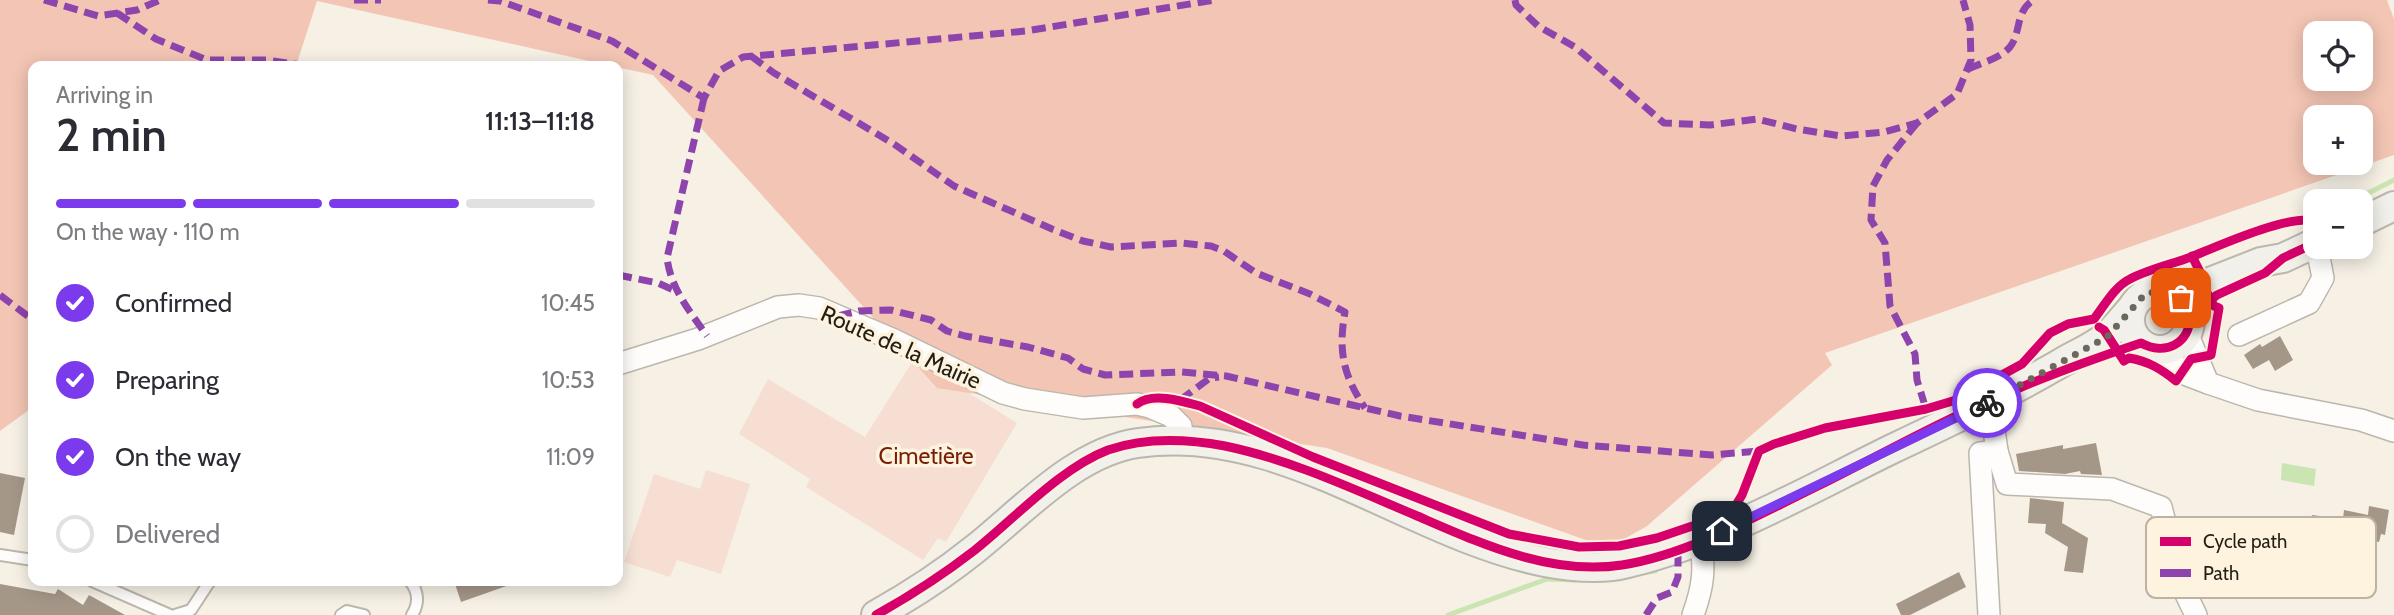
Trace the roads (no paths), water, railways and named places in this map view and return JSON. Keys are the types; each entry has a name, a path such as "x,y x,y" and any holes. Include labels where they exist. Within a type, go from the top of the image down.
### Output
{"main road":[{"path":"2373,216 2394,206"},
{"path":"2173,293 2303,250"},
{"path":"2002,396 2150,347 2176,345 2188,324 2217,295 2265,273 2283,258"},
{"path":"876,615 913,594 974,551 1084,462 1133,443 1207,443 1279,460 1507,552 1545,562 1583,567 1623,565 1701,541 2002,396 2107,337 2137,300 2154,290 2173,293 2181,298 2188,324"},
{"path":"2132,308 2131,327 2150,347"}],"street":[{"path":"2239,335 2309,303 2323,278 2319,259"},
{"name":"Route de la Mairie","path":"623,362 698,339 778,307 799,305 819,308 1014,396 1083,408 1137,404 1150,407 1171,416 1181,426 1169,441"},
{"path":"2188,324 2208,383"},
{"path":"2150,347 2188,375 2208,383 2258,400 2361,420 2394,431"},
{"path":"2002,396 1997,451 2007,484 2112,489 2161,507 2164,517"},
{"path":"1989,615 1980,453 1997,451"},
{"path":"1693,615 1702,589 1704,565 1701,541"},
{"path":"2188,598 2196,615"}],"lane":[{"path":"0,555 28,560"},
{"path":"103,586 170,615"},
{"path":"175,615 191,610 207,586"},
{"path":"412,615 418,602 413,586"},
{"path":"341,615 348,611 364,615"}],"waterway":[{"path":"2373,191 2394,180"},
{"path":"1640,573 1655,571"},
{"path":"1448,615 1547,579 1575,580"}],"park label":[{"name":"Cimetière","path":"926,456"}]}
